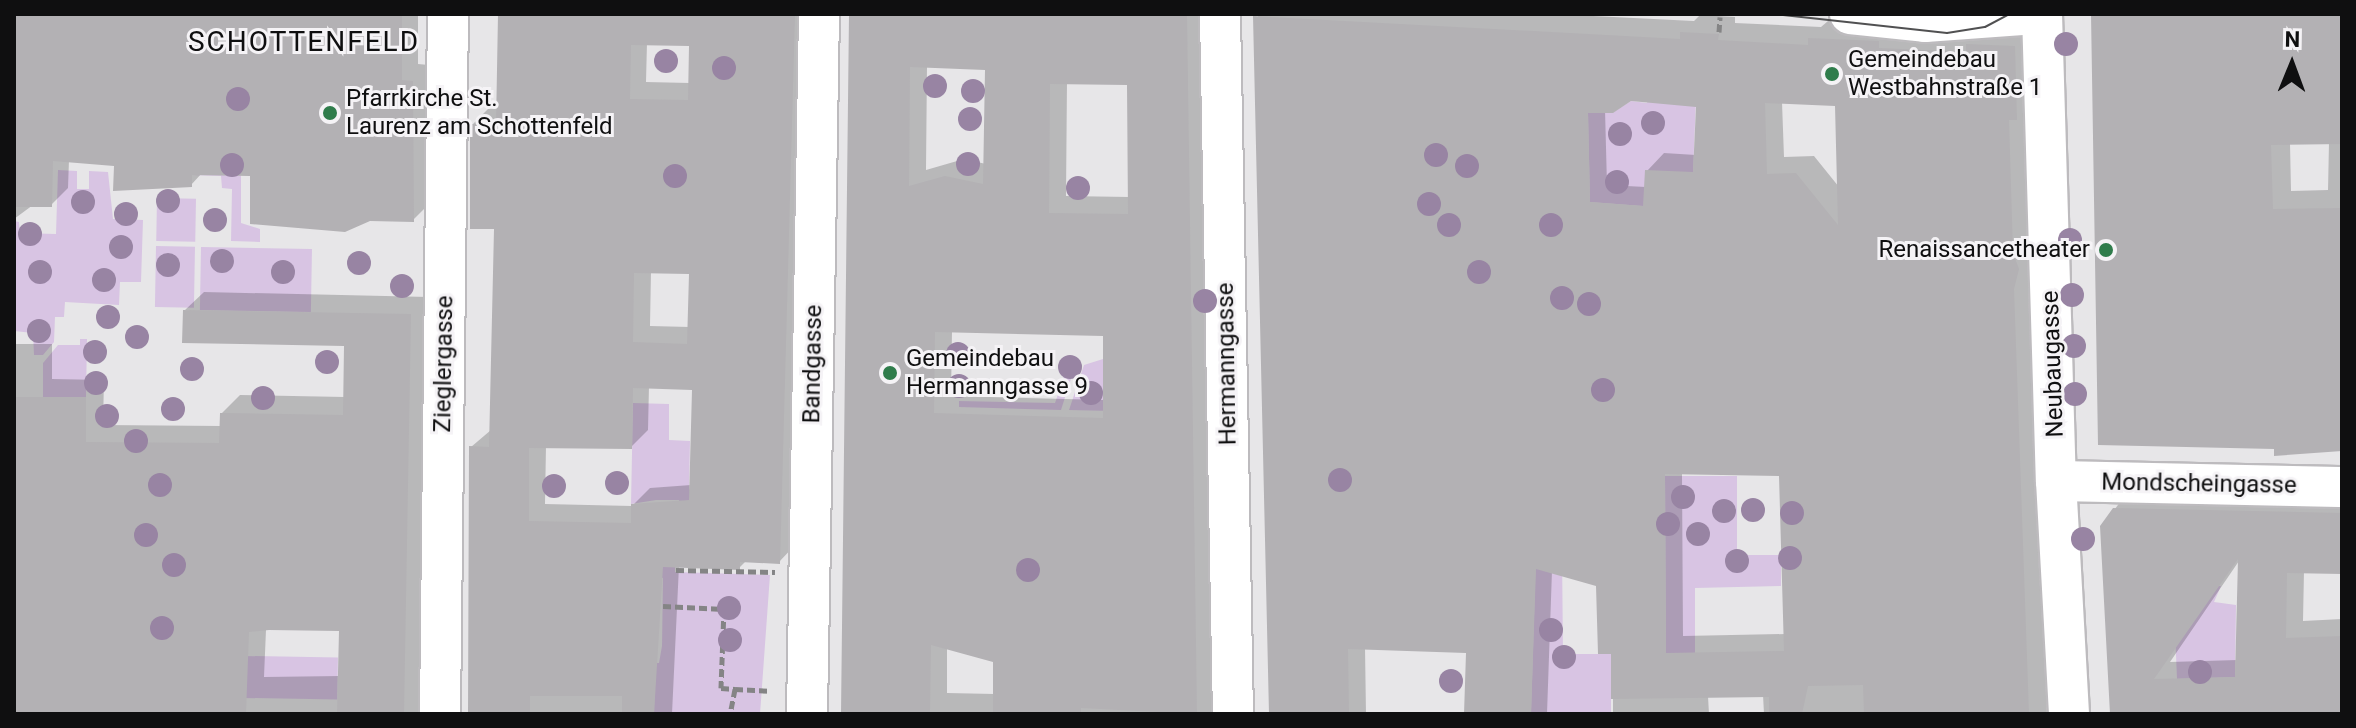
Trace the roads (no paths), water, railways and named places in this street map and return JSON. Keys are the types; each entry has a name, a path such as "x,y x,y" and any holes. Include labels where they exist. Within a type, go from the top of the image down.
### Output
{"street":[{"name":"Zieglergasse","path":"440,714 448,14"},
{"name":"Bandgasse","path":"807,714 819,14"},
{"name":"Hermanngasse","path":"1220,14 1233,714"},
{"path":"1850,14 1925,22 2036,14"},
{"name":"Neubaugasse","path":"2042,14 2056,481 2069,714"},
{"name":"Mondscheingasse","path":"2056,481 2342,487"}],"tram line":[{"path":"1774,14 1947,33 1985,27 2009,14"},
{"path":"1914,14 1968,14"}],"place":[{"name":"Gemeindebau Westbahnstraße 1","path":"1832,74"},
{"name":"Pfarrkirche St. Laurenz am Schottenfeld","path":"330,113"},
{"name":"Renaissancetheater","path":"2106,250"},
{"name":"Gemeindebau Hermanngasse 9","path":"890,373"}],"district":[{"name":"SCHOTTENFELD","path":"304,42"}]}
